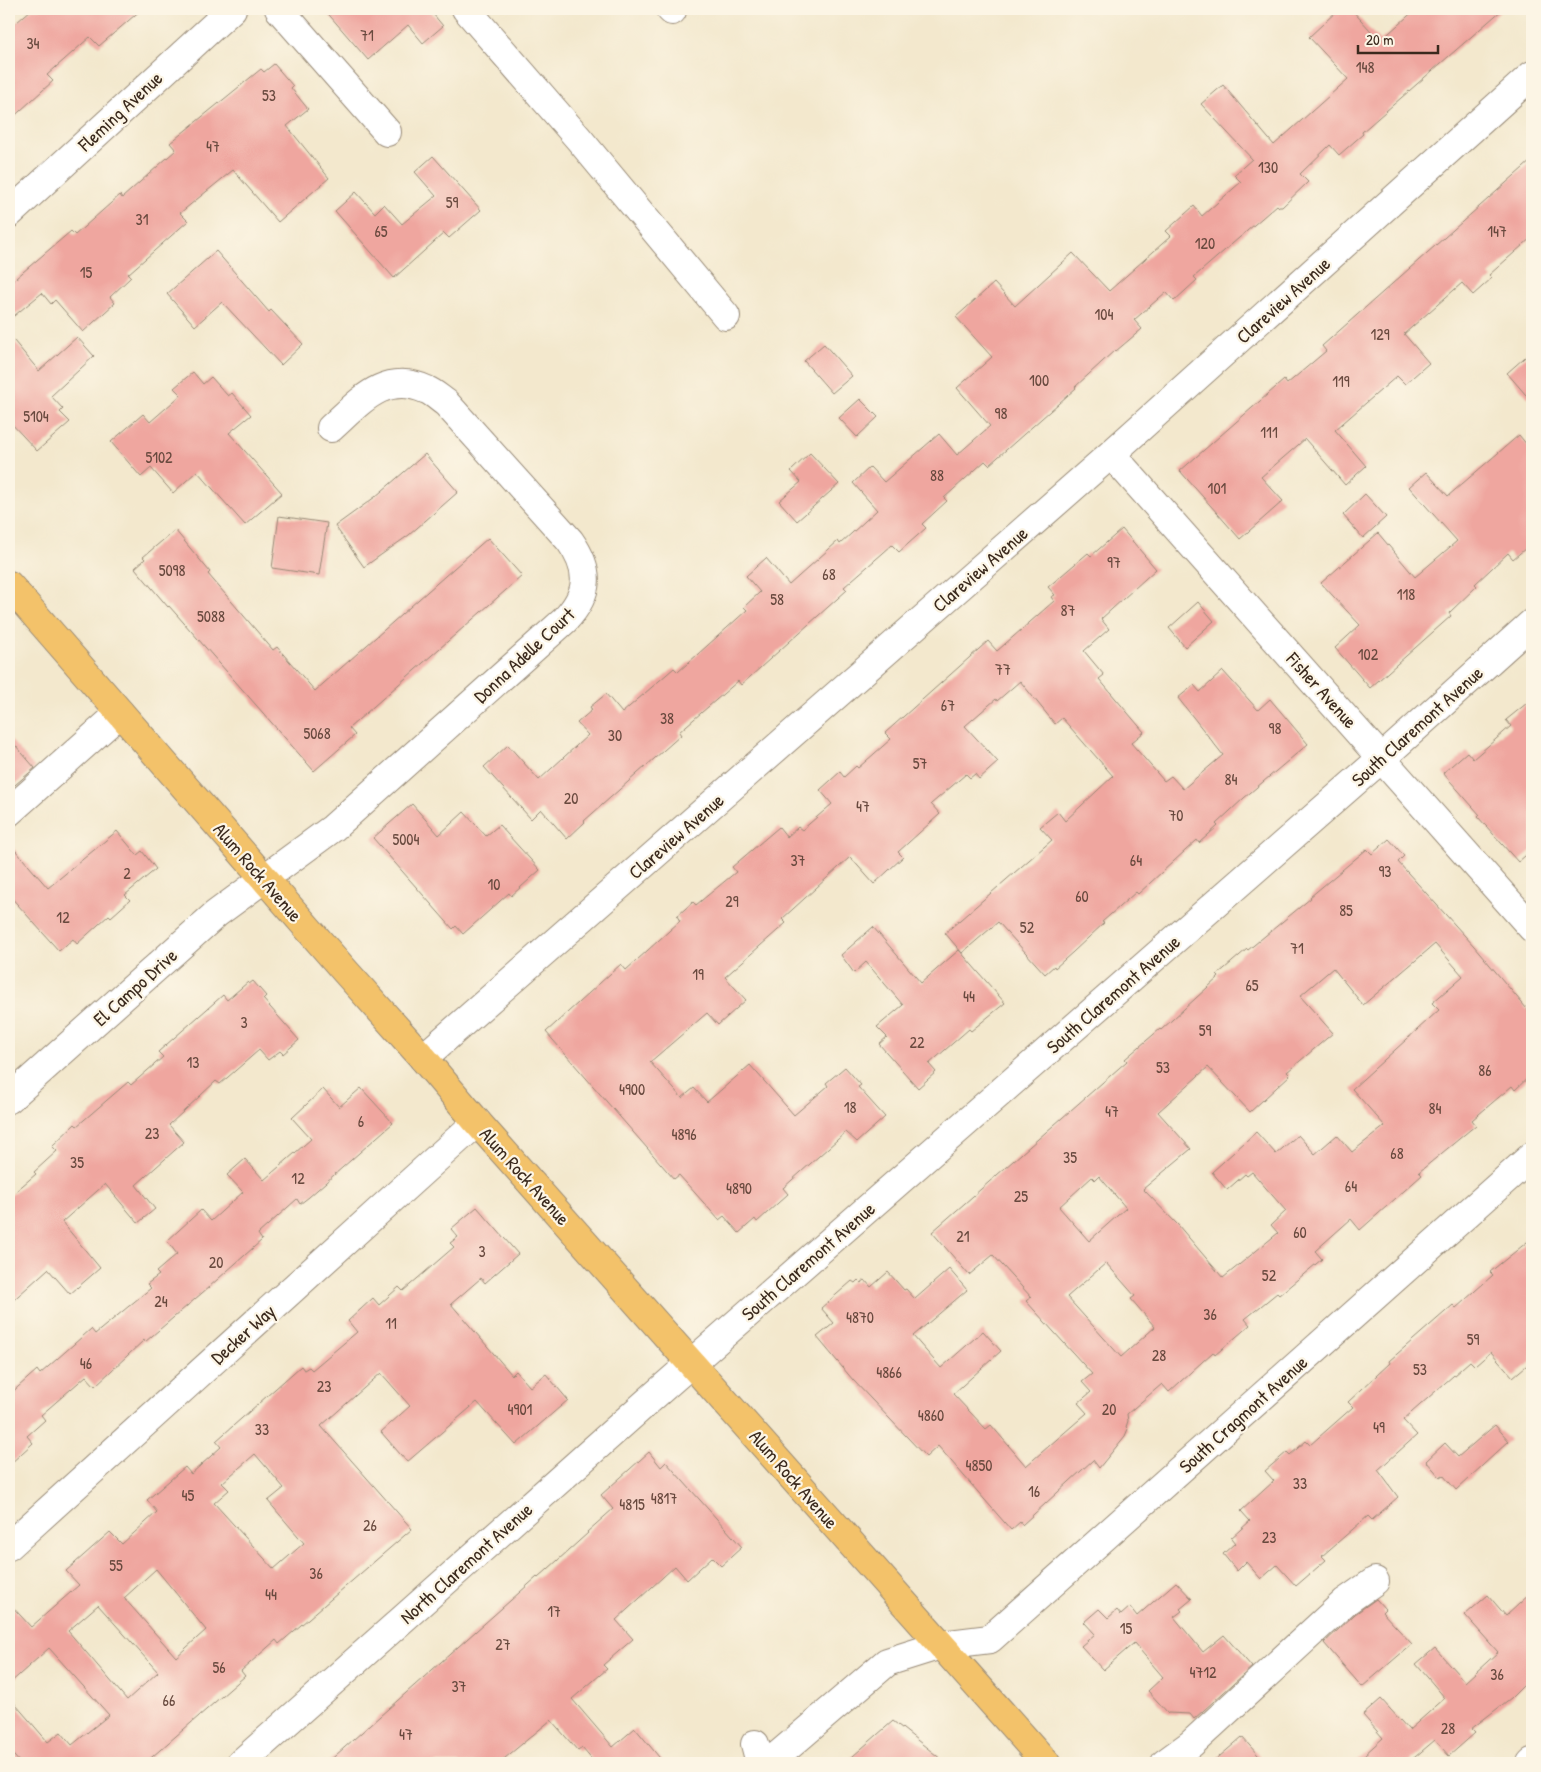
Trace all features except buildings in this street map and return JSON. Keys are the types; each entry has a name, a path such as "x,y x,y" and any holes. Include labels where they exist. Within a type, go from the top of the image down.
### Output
{"main road":[{"name":"Alum Rock Avenue","path":"9,585 477,1122 1046,1763"}],"street":[{"name":"Fleming Avenue","path":"9,214 232,9"},
{"path":"280,9 387,132"},
{"path":"466,9 579,139 726,316"},
{"name":"Clareview Avenue","path":"423,1058 1111,454 1532,75"},
{"name":"Donna Adelle Court","path":"264,879 333,828 565,620 578,607 584,591 586,573 580,556 570,541 446,403 428,390 408,383 387,385 370,393 332,428"},
{"name":"Fisher Avenue","path":"1111,454 1532,928"},
{"name":"South Claremont Avenue","path":"692,1363 1382,758 1532,623"},
{"path":"9,812 120,713"},
{"name":"El Campo Drive","path":"9,1099 216,914 264,879"},
{"name":"Decker Way","path":"9,1546 477,1122"},
{"name":"South Cragmont Avenue","path":"761,1757 886,1662 941,1645 990,1639 1532,1156"},
{"name":"North Claremont Avenue","path":"241,1763 692,1363"},
{"path":"1166,1763 1190,1744 1345,1602 1375,1580"}]}
